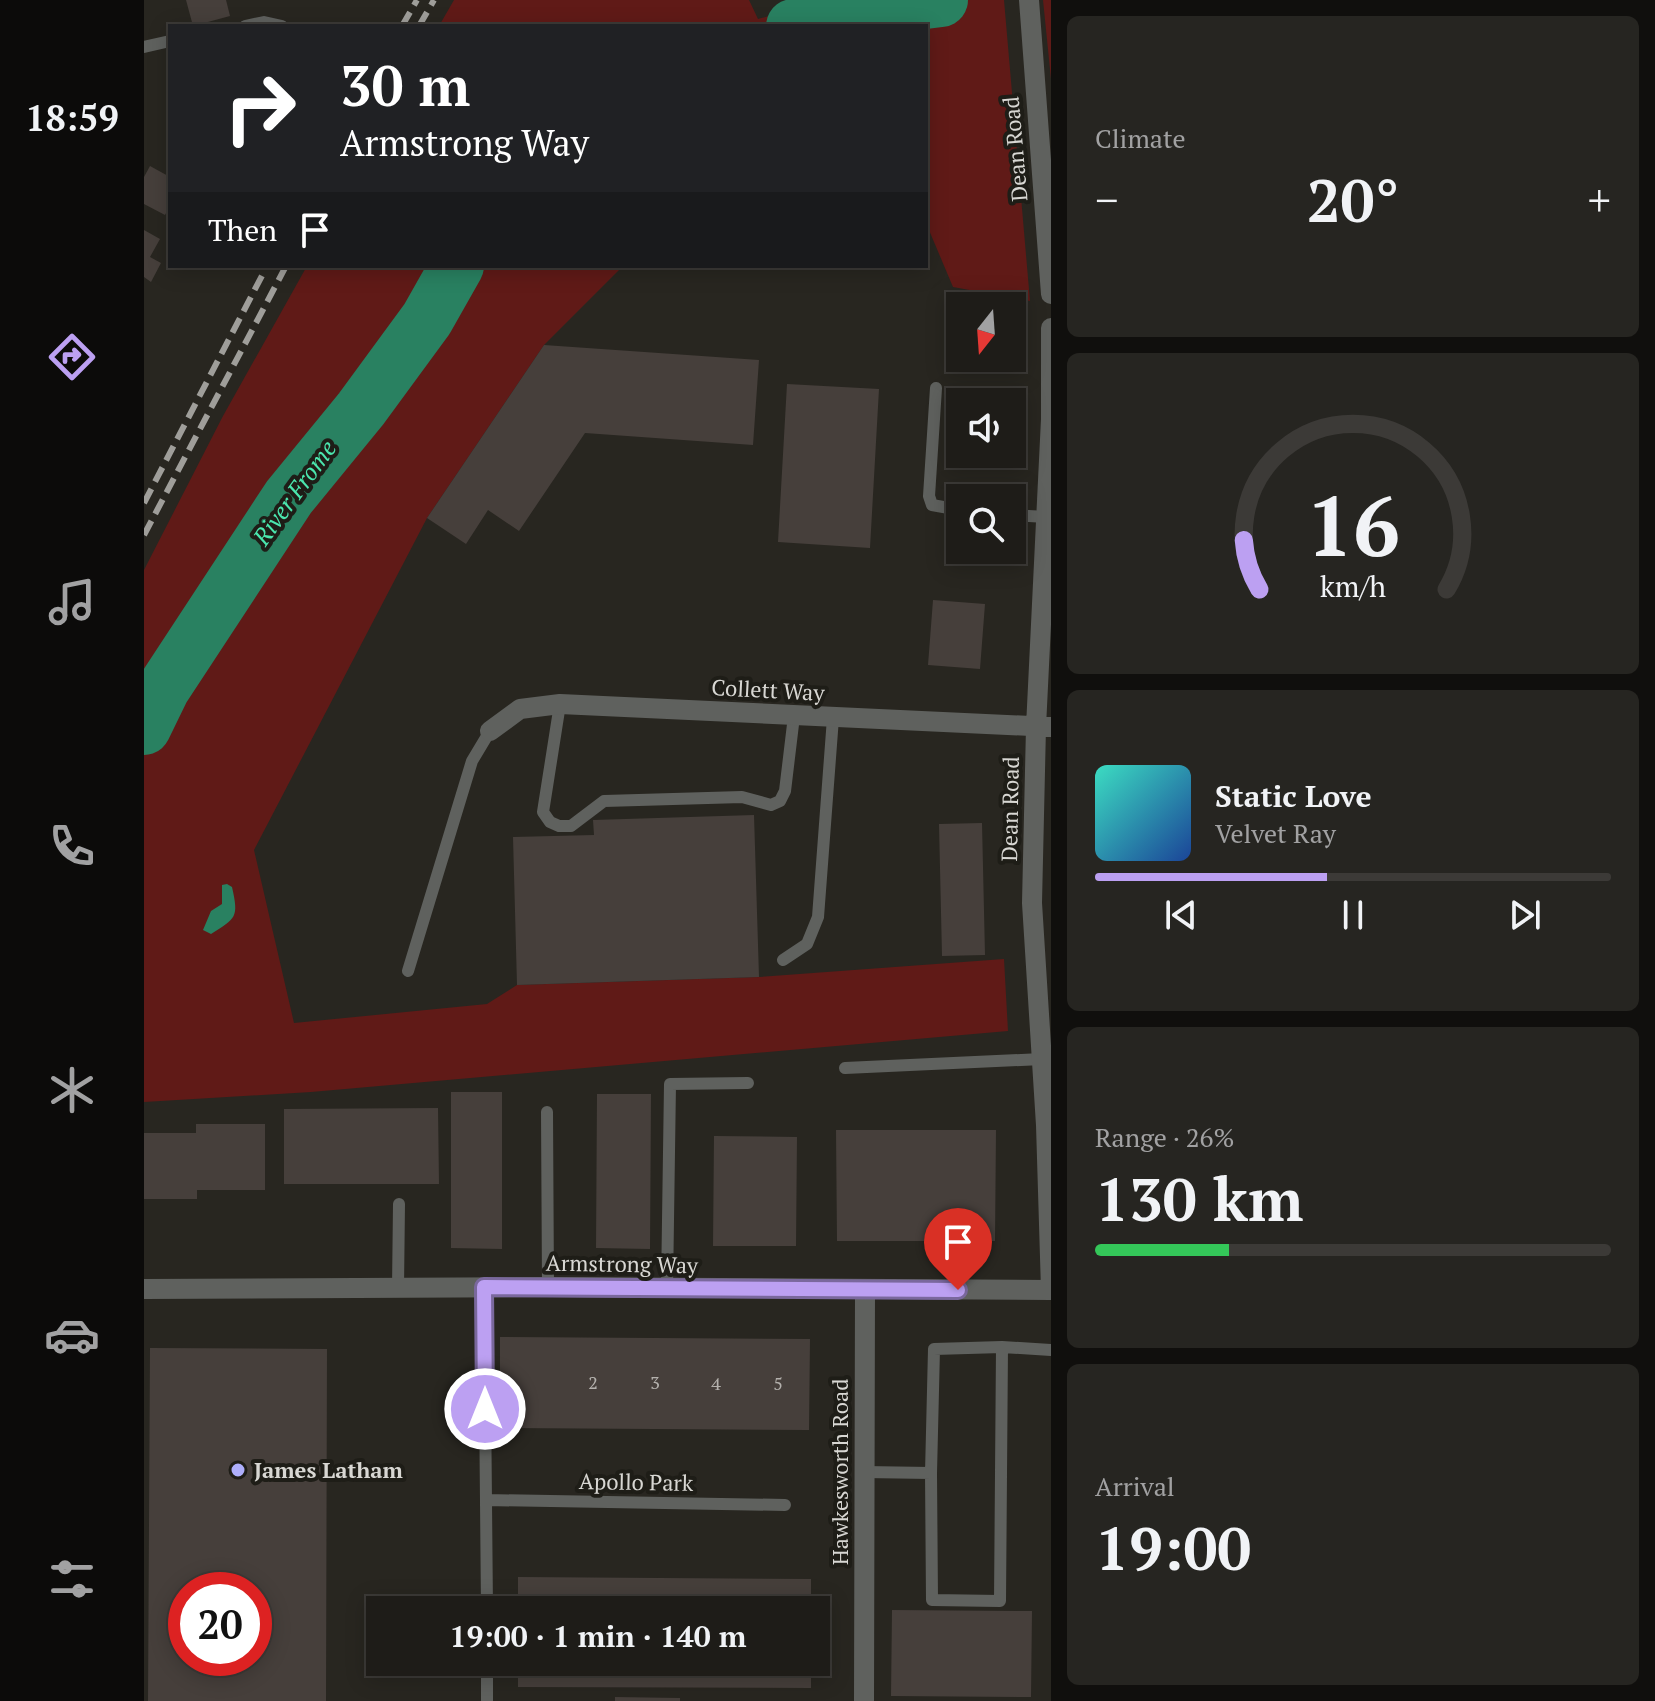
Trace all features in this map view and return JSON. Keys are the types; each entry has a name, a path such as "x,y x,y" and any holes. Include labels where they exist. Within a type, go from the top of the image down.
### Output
{"street":[{"name":"Dean Road","path":"1029,0 1047,194 1051,294"},
{"name":"Dean Road","path":"1051,328 1044,727 1032,903 1049,1125 1051,1290"},
{"name":"Collett Way","path":"490,731 520,709 560,704 1044,727"},
{"name":"Armstrong Way","path":"144,1289 548,1287 1051,1290"},
{"name":"Hawkesworth Road","path":"864,1701 865,1290"}],"lane":[{"path":"144,47 168,41"},
{"path":"936,388 929,496 932,505 946,508"},
{"path":"1026,516 1046,517"},
{"path":"560,704 543,812 550,822 559,826 571,826 604,801 742,797 771,805 780,801 785,791 794,716"},
{"path":"783,960 807,944 818,917 833,718"},
{"path":"408,971 472,761 490,731"},
{"path":"845,1068 1042,1059"},
{"path":"667,1288 670,1084 748,1083"},
{"path":"547,1112 548,1287"},
{"path":"398,1288 399,1204"},
{"path":"484,1287 487,1596"},
{"path":"1002,1347 1000,1601 932,1600 934,1349 1002,1347 1051,1350"},
{"path":"864,1472 931,1473"},
{"name":"Apollo Park","path":"486,1500 785,1505"},
{"path":"487,1676 487,1701"}],"shaded area":[{"path":"454,0 749,0 758,19 827,0 1004,0 1030,301 1026,300 1026,292 980,292 953,287 928,228 928,24 440,24"},
{"path":"1043,0 1051,0 1051,79"},
{"path":"306,268 621,268 544,345 427,518 254,850 294,1023 487,1004 517,985 759,977 1004,959 1008,1031 311,1092 144,1102 144,570 223,416"},
{"path":"222,885 232,887 234,916 211,934 203,930 211,911 222,904"}],"building":[{"path":"186,0 226,0 230,16 192,24"},
{"path":"150,166 168,176 168,210 165,215 144,204 144,177"},
{"path":"144,230 160,239 150,257 161,263 151,282 144,277"},
{"path":"544,345 759,360 753,445 585,433 519,531 488,510 466,544 427,518"},
{"path":"787,384 879,389 870,548 778,542"},
{"path":"933,600 985,604 980,669 928,665"},
{"path":"754,815 759,977 517,985 513,837 594,835 593,820"},
{"path":"982,823 985,955 942,956 939,824"},
{"path":"451,1092 502,1092 502,1249 451,1248"},
{"path":"597,1094 651,1094 650,1249 596,1248"},
{"path":"438,1108 439,1184 284,1184 284,1109"},
{"path":"196,1124 265,1124 265,1190 197,1190 197,1199 144,1199 144,1133 196,1133"},
{"path":"836,1130 996,1130 995,1241 837,1241"},
{"path":"714,1136 797,1137 796,1246 713,1246"},
{"path":"500,1337 810,1339 809,1430 500,1428"},
{"name":"James Latham","path":"150,1348 327,1349 326,1701 148,1701"},
{"path":"518,1577 811,1579 811,1596 518,1596"},
{"path":"892,1610 1032,1611 1031,1697 891,1696"},
{"path":"518,1676 811,1676 811,1688 518,1687"},
{"path":"615,1697 680,1698 680,1701 615,1701"}],"waterway":[{"name":"River Frome","path":"801,24 846,12 941,0"},
{"name":"River Frome","path":"144,728 163,689 289,497 361,409 427,319 456,268"}],"railway":[{"path":"403,24 417,0"},
{"path":"420,24 434,0"},
{"path":"144,503 266,268"},
{"path":"144,535 285,268"}],"place":[{"name":"James Latham","path":"238,1470"}],"route":[{"path":"485,1409 484,1287 958,1290"}]}
